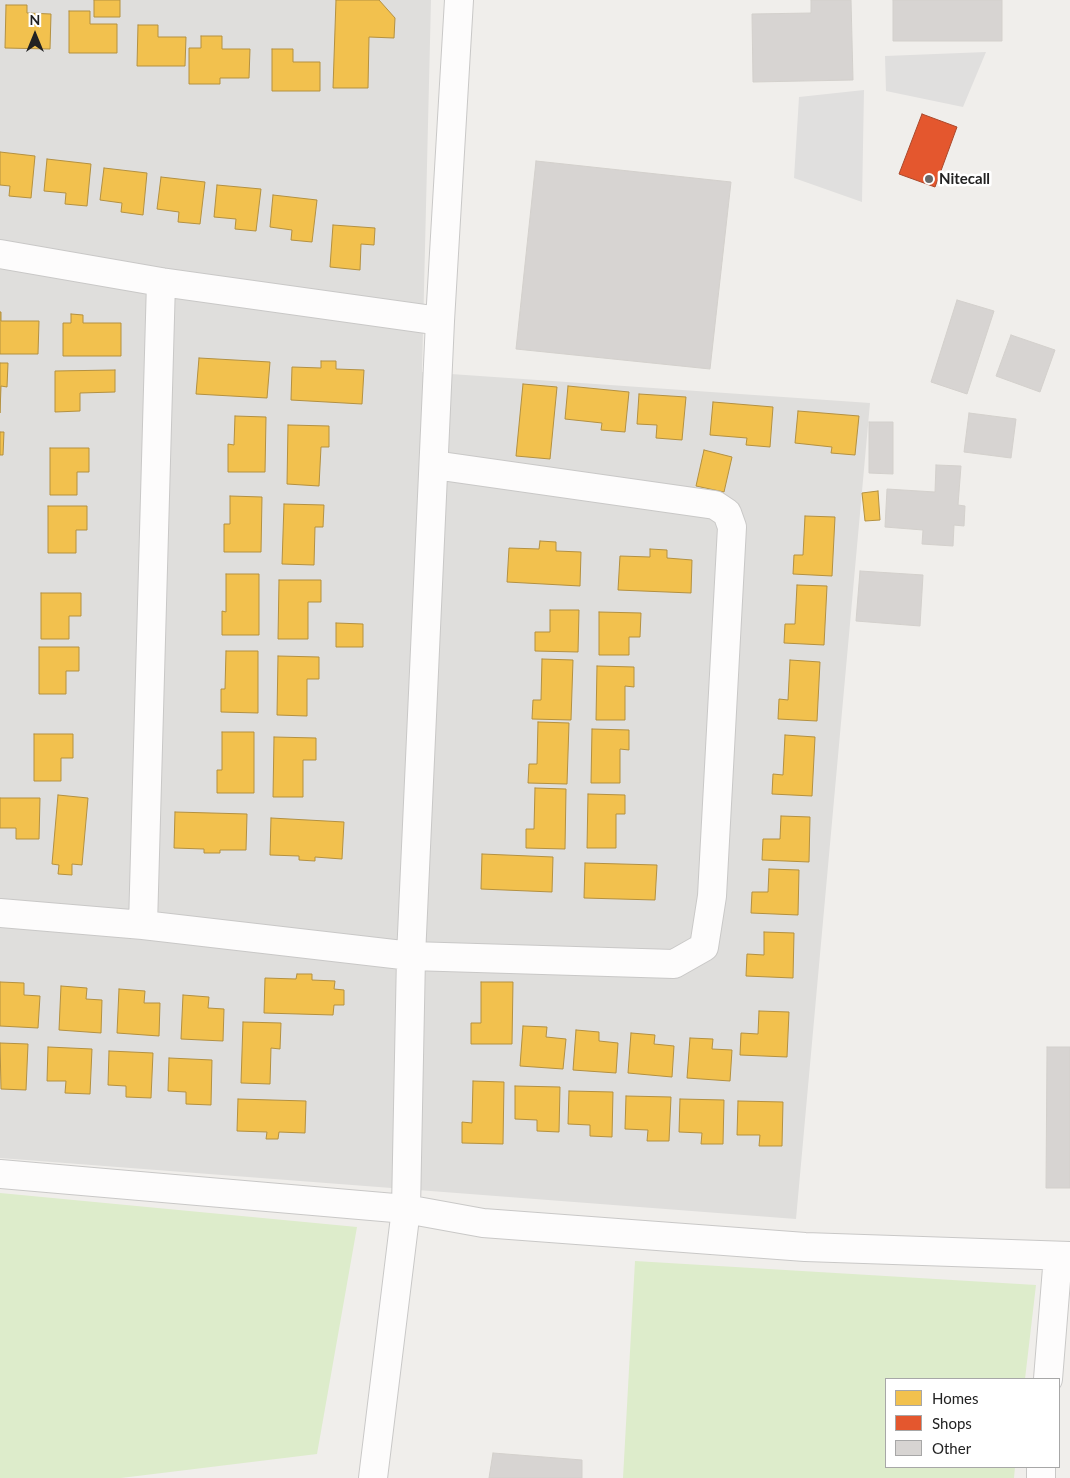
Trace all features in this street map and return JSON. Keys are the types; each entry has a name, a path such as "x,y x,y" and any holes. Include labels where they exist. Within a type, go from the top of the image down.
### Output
{"street":[{"path":"374,1478 406,1209 411,956 440,321 460,0"},
{"path":"0,254 161,282 440,321"},
{"path":"143,925 161,282"},
{"path":"0,913 143,925 411,956 674,964 704,948 712,896 732,527 727,514 715,505 434,465"},
{"path":"0,1174 406,1209 484,1223 805,1247 1064,1256 1048,1378"}],"shaded area":[{"path":"0,0 431,0 422,372 870,403 796,1219 0,1158"},
{"path":"986,52 963,107 886,91 885,56"},
{"path":"864,90 862,202 794,178 799,97"}],"green space":[{"path":"0,1193 357,1227 317,1454 121,1478 0,1478"},
{"path":"635,1261 1036,1285 1025,1378 885,1378 885,1468 1015,1468 1014,1478 623,1478"}],"building: Homes":[{"path":"94,0 120,0 120,17 94,17"},
{"path":"336,0 379,0 395,18 394,38 369,37 368,88 333,88"},
{"path":"6,5 27,5 27,13 51,14 50,49 5,48"},
{"path":"69,11 90,11 90,24 117,24 117,53 69,53"},
{"path":"138,25 158,25 158,37 186,37 185,66 137,66"},
{"path":"201,36 222,36 222,49 250,49 249,78 220,78 220,84 189,84 189,48 201,48"},
{"path":"272,49 293,49 293,62 320,62 320,91 272,91"},
{"path":"0,152 35,156 31,198 9,196 10,186 0,185"},
{"path":"47,159 91,164 87,206 65,204 66,193 44,191"},
{"path":"104,168 147,173 143,215 121,212 122,203 100,200"},
{"path":"161,177 205,182 200,224 178,222 179,212 157,209"},
{"path":"217,185 261,189 256,231 235,229 236,219 214,217"},
{"path":"273,195 317,200 312,242 291,240 292,230 270,227"},
{"path":"333,225 375,228 374,245 361,244 360,270 330,267"},
{"path":"0,312 1,321 39,321 38,354 0,354"},
{"path":"71,314 83,315 83,323 121,323 121,356 63,356 63,323 71,323"},
{"path":"199,358 270,362 267,398 196,394"},
{"path":"321,361 336,361 336,369 364,370 362,404 291,400 292,367 321,368"},
{"path":"0,363 8,363 7,387 1,386 0,413"},
{"path":"115,370 115,392 80,393 80,411 55,412 55,371"},
{"path":"523,384 557,387 550,459 516,456"},
{"path":"568,386 629,392 625,432 601,430 602,423 565,419"},
{"path":"639,394 686,397 682,440 656,438 657,425 637,424"},
{"path":"713,402 773,407 770,447 746,445 747,438 710,435"},
{"path":"798,411 859,416 855,455 831,453 832,447 795,443"},
{"path":"235,416 266,417 265,472 228,472 228,444 234,445"},
{"path":"288,425 329,426 329,447 321,447 319,486 287,484"},
{"path":"0,432 4,432 3,455 0,455"},
{"path":"50,448 89,448 89,472 77,472 77,495 50,495"},
{"path":"704,450 732,457 724,492 696,486"},
{"path":"878,491 880,520 865,521 862,493"},
{"path":"230,496 262,497 261,552 224,552 224,524 230,524"},
{"path":"284,504 324,505 323,527 315,527 314,565 282,564"},
{"path":"48,506 87,506 87,530 76,530 76,553 48,553"},
{"path":"805,516 835,517 832,576 793,574 794,555 803,555"},
{"path":"540,541 556,542 556,551 581,552 580,586 507,582 509,548 539,549"},
{"path":"650,549 667,550 667,558 692,560 691,593 618,590 620,556 650,557"},
{"path":"226,574 259,574 259,635 222,635 222,611 226,612"},
{"path":"279,580 321,580 321,602 308,602 308,639 278,639"},
{"path":"797,585 827,586 824,645 784,643 785,624 795,624"},
{"path":"41,593 81,593 81,616 69,616 69,639 41,639"},
{"path":"550,610 579,610 578,652 535,651 535,632 550,632"},
{"path":"599,612 641,613 640,637 629,637 629,655 599,655"},
{"path":"336,623 363,624 363,647 336,647"},
{"path":"39,647 79,647 79,671 66,671 66,694 39,694"},
{"path":"226,651 258,651 258,713 221,712 221,689 225,689"},
{"path":"278,656 319,657 319,679 307,679 307,716 277,715"},
{"path":"542,659 573,660 571,720 532,719 533,700 541,700"},
{"path":"790,660 820,662 817,721 778,719 779,699 788,700"},
{"path":"597,666 634,667 634,687 625,686 625,720 596,720"},
{"path":"538,722 569,723 567,784 528,783 529,764 537,764"},
{"path":"592,729 629,730 629,750 620,749 620,783 591,783"},
{"path":"222,732 254,732 254,793 217,793 217,770 222,770"},
{"path":"34,734 73,734 73,758 61,758 61,781 34,781"},
{"path":"785,735 815,737 812,796 772,794 773,774 783,775"},
{"path":"274,737 316,738 316,760 303,760 303,797 273,797"},
{"path":"535,788 566,789 565,849 526,848 526,829 534,829"},
{"path":"588,794 625,795 625,814 616,814 616,848 587,848"},
{"path":"58,795 88,798 82,865 72,864 72,875 58,874 59,865 52,864"},
{"path":"0,798 40,798 39,839 16,839 16,828 0,828"},
{"path":"175,812 247,814 246,850 220,850 220,853 204,853 204,849 174,848"},
{"path":"781,816 810,817 809,862 762,860 763,839 780,839"},
{"path":"271,818 344,822 342,859 315,857 315,861 299,860 299,856 270,855"},
{"path":"482,854 553,857 552,892 481,889"},
{"path":"585,863 657,865 655,900 584,898"},
{"path":"769,869 799,870 798,915 751,913 752,892 768,892"},
{"path":"764,932 794,933 793,978 746,976 747,954 764,955"},
{"path":"297,974 312,974 312,980 335,981 334,989 344,990 344,1005 334,1005 333,1015 264,1013 265,978 296,979"},
{"path":"0,982 24,983 24,995 40,996 38,1028 0,1026"},
{"path":"481,982 513,982 512,1044 471,1044 471,1023 481,1023"},
{"path":"61,986 87,988 86,999 102,1000 101,1033 59,1030"},
{"path":"119,989 145,991 144,1003 160,1003 159,1036 117,1033"},
{"path":"183,995 209,997 208,1008 224,1009 223,1041 181,1039"},
{"path":"759,1011 789,1012 787,1057 740,1055 741,1033 758,1034"},
{"path":"243,1022 281,1023 280,1049 271,1048 270,1084 241,1083"},
{"path":"523,1026 547,1027 546,1037 566,1039 563,1069 520,1066"},
{"path":"576,1030 599,1032 599,1041 618,1043 616,1073 573,1070"},
{"path":"631,1033 655,1035 654,1044 674,1046 672,1077 628,1073"},
{"path":"690,1038 713,1039 712,1049 732,1050 730,1081 687,1078"},
{"path":"0,1043 28,1044 26,1090 1,1089"},
{"path":"48,1047 92,1049 90,1094 65,1093 66,1081 47,1081"},
{"path":"109,1051 153,1053 151,1098 126,1097 126,1086 108,1085"},
{"path":"169,1058 212,1060 211,1105 186,1104 186,1092 168,1091"},
{"path":"473,1081 504,1082 503,1144 462,1143 462,1122 472,1123"},
{"path":"515,1086 560,1087 559,1132 537,1131 537,1120 515,1119"},
{"path":"569,1091 613,1092 612,1137 590,1136 590,1125 568,1124"},
{"path":"626,1096 671,1097 669,1141 647,1141 648,1130 625,1129"},
{"path":"238,1099 306,1101 305,1133 279,1132 278,1139 266,1139 267,1132 237,1131"},
{"path":"680,1099 724,1100 723,1144 701,1144 702,1133 679,1132"},
{"path":"738,1101 783,1102 782,1146 759,1146 760,1135 737,1135"}],"building: Shops":[{"path":"922,114 957,127 935,187 899,174"}],"building: Other":[{"path":"811,0 851,0 853,80 753,82 752,14 811,13"},
{"path":"893,0 1002,0 1002,41 893,41"},
{"path":"536,161 731,182 710,369 516,349"},
{"path":"957,300 994,311 967,394 931,382"},
{"path":"1011,335 1055,350 1040,392 996,376"},
{"path":"969,413 1016,419 1011,458 964,452"},
{"path":"869,422 893,422 893,474 869,473"},
{"path":"936,465 961,466 958,505 965,506 964,526 954,525 953,546 922,544 923,530 885,527 887,489 935,492"},
{"path":"860,571 923,575 920,626 856,621"},
{"path":"1047,1047 1070,1047 1070,1188 1046,1188"},
{"path":"493,1453 582,1460 582,1478 489,1478"}],"place":[{"name":"Nitecall","path":"929,179"}]}
